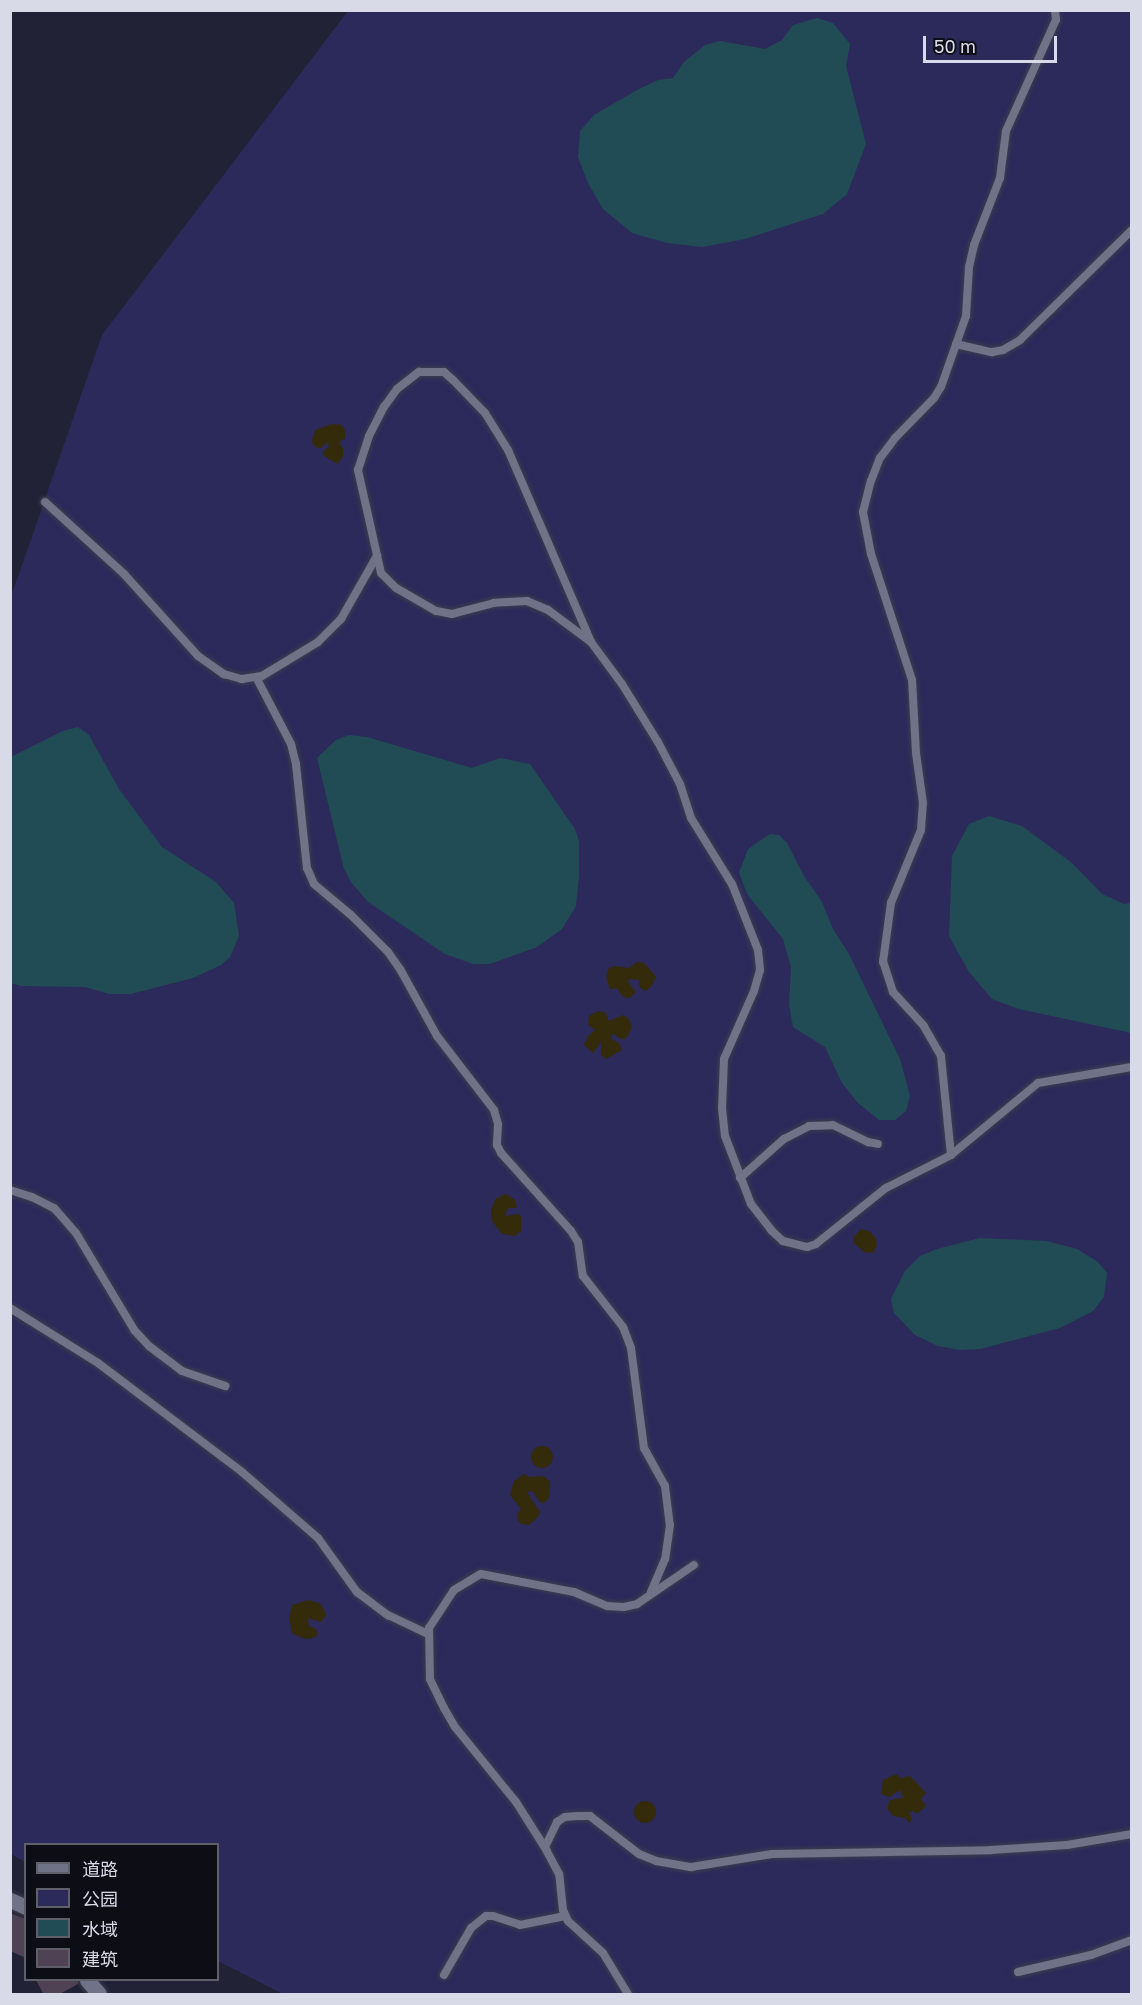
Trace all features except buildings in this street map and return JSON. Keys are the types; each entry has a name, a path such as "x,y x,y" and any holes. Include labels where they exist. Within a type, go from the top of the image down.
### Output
{"street":[{"path":"10,1900 24,1906"},
{"path":"88,1981 99,1995"}],"lane":[{"path":"951,1155 941,1056 924,1026 893,992 887,980 883,962 891,903 921,830 923,803 912,680 871,554 864,529 863,512 880,458 895,438 934,398 941,387 966,316 969,267 974,245 1000,178 1006,131 1054,25 1055,10"},
{"path":"956,344 992,352 1003,350 1020,340 1131,230"},
{"path":"591,642 548,610 527,601 494,603 452,614 436,611 396,588 381,573 360,489 358,470 361,457 384,407 397,389 419,372 444,372 485,413 508,450 591,642 622,684 658,742 680,784 691,818 732,884 758,950 760,970 754,991 724,1059 722,1108 725,1136 752,1204 771,1230 783,1241 807,1247 816,1245 886,1188 951,1155 1038,1083 1131,1066"},
{"path":"45,502 124,574 213,668 242,679 256,677 318,642 341,619 376,556"},
{"path":"256,677 291,744 296,764 307,868 314,884 351,915 388,952 400,969 433,1029 494,1110 498,1124 497,1145 501,1154 571,1231 578,1242 578,1261 583,1276 623,1327 631,1348 644,1448 665,1486 670,1525 665,1559 651,1593"},
{"path":"740,1178 784,1139 809,1126 833,1125 868,1142 878,1144"},
{"path":"10,1190 32,1197 54,1208 76,1233 135,1331 149,1346 182,1371 225,1386"},
{"path":"10,1308 98,1363 242,1472 318,1538 357,1592 388,1615 428,1634"},
{"path":"628,1995 603,1953 590,1940 577,1932 565,1916 559,1874 545,1847 516,1802 455,1728 430,1679 428,1634 441,1606 454,1590 481,1574 574,1592 607,1606 637,1604 694,1564"},
{"path":"545,1847 557,1822 565,1817 577,1816 590,1816 639,1854 656,1861 691,1867 772,1854 992,1850 1067,1845 1131,1834"},
{"path":"444,1975 471,1928 486,1916 520,1925 565,1916"},
{"path":"1018,1972 1091,1955 1131,1940"}],"green space":[{"path":"348,11 1131,11 1131,1994 283,1994 219,1962 219,1843 24,1843 24,1861 11,1854 11,597 102,335"}],"sand":[{"path":"332,424 342,425 345,430 345,438 339,442 343,449 343,456 338,464 324,456 323,451 329,447 328,442 321,448 315,447 312,441 315,430"},
{"path":"637,962 644,963 656,977 651,987 645,991 639,987 639,980 629,979 628,982 636,992 630,998 623,997 617,988 610,989 606,977 609,968 615,966 629,968"},
{"path":"598,1011 605,1012 609,1021 623,1015 628,1018 632,1027 626,1039 612,1035 611,1039 619,1043 622,1050 606,1059 601,1055 601,1042 593,1053 584,1045 588,1036 595,1030 588,1025 589,1016"},
{"path":"506,1194 515,1200 517,1208 508,1208 505,1216 519,1214 521,1217 521,1231 515,1236 502,1234 492,1221 491,1210 495,1199"},
{"path":"861,1229 869,1231 876,1238 877,1245 873,1253 864,1252 854,1243 853,1238"},
{"path":"538,1446 546,1446 553,1453 553,1461 546,1468 538,1468 531,1461 531,1453"},
{"path":"524,1474 529,1477 544,1476 550,1482 549,1498 544,1503 541,1503 532,1491 527,1492 540,1512 529,1525 518,1521 517,1515 521,1509 510,1495 514,1481"},
{"path":"309,1600 321,1604 326,1615 321,1622 308,1618 309,1626 316,1629 318,1634 314,1638 305,1639 292,1633 289,1618 292,1605"},
{"path":"896,1774 902,1779 906,1776 911,1777 926,1793 921,1799 926,1806 917,1814 913,1811 909,1812 912,1819 909,1823 905,1818 893,1816 887,1808 890,1800 903,1798 900,1790 889,1797 881,1794 883,1780"},
{"path":"645,1801 653,1804 656,1812 653,1820 645,1823 637,1820 634,1812 637,1804"}],"water":[{"path":"817,18 833,23 850,44 846,66 866,144 847,194 823,214 745,239 702,247 667,243 632,233 603,209 588,183 578,157 580,131 594,115 658,80 673,78 684,62 705,45 720,41 765,49 782,40 793,25"},
{"path":"78,727 89,735 119,789 162,847 216,882 234,903 239,936 230,957 221,965 193,978 131,994 109,994 85,987 20,986 11,983 11,757 63,731"},
{"path":"349,735 367,737 472,768 500,758 530,764 575,829 579,841 576,906 562,929 537,947 490,964 473,964 445,954 368,902 351,882 344,869 317,758 336,740"},
{"path":"989,816 1022,826 1072,863 1102,894 1124,904 1131,903 1131,1033 1019,1009 992,999 969,972 949,936 952,856 969,824"},
{"path":"770,834 779,835 787,843 804,876 822,902 833,929 849,954 900,1059 910,1096 906,1111 895,1120 879,1120 858,1103 842,1083 825,1047 793,1027 789,1004 791,967 783,939 747,894 739,873 748,849"},
{"path":"980,1238 1047,1241 1077,1249 1098,1262 1107,1273 1104,1297 1093,1311 1060,1328 980,1349 960,1350 938,1346 915,1335 894,1313 891,1299 905,1271 920,1256 937,1249"}]}
